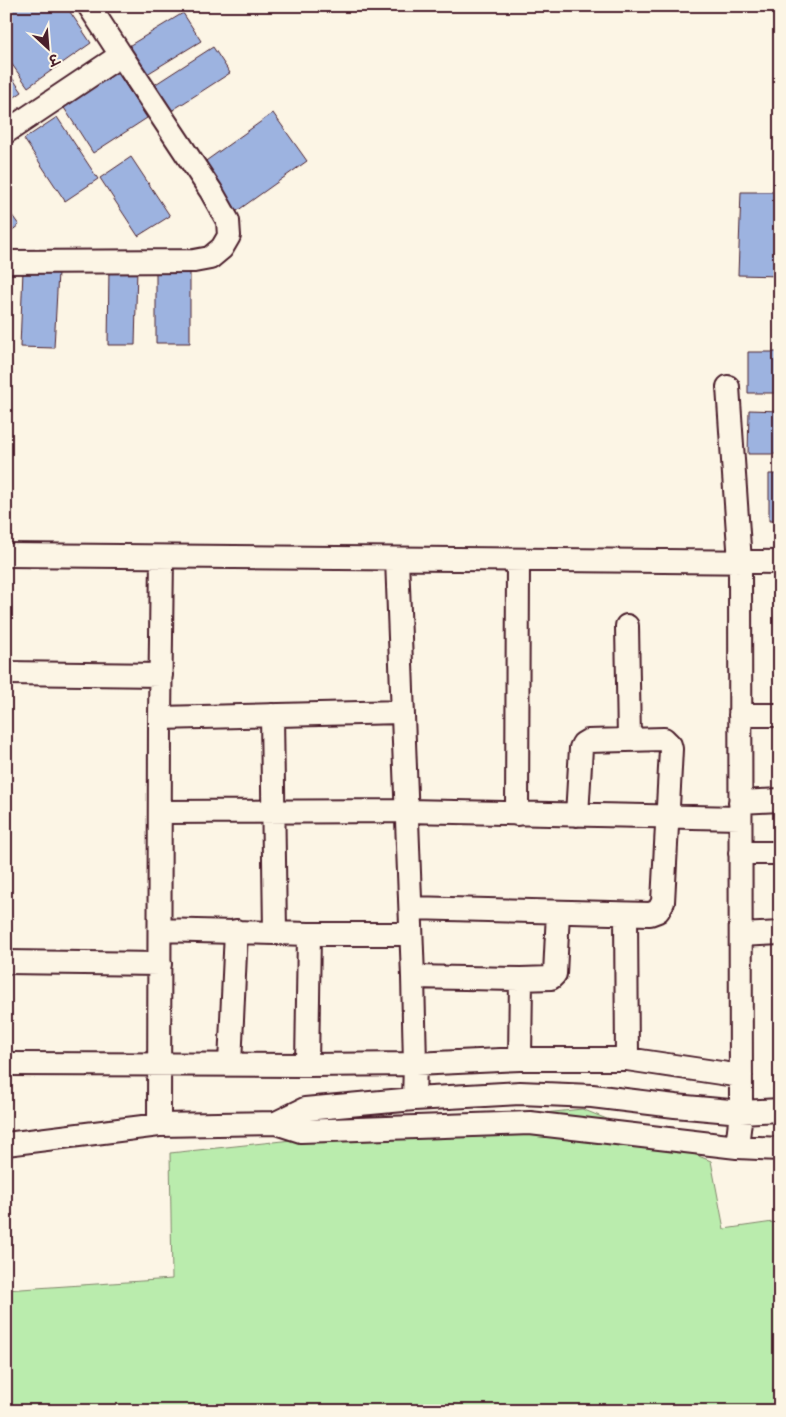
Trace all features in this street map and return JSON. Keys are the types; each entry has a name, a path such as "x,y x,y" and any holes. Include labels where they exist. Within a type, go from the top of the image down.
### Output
{"street":[{"path":"6,262 194,261 210,258 222,248 229,236 228,221 212,191 89,6"},
{"path":"6,132 121,55"},
{"path":"728,387 740,562 741,1112 737,1146"},
{"path":"6,555 780,562"},
{"path":"159,1125 162,557"},
{"path":"396,559 412,934 414,1098"},
{"path":"516,814 518,560"},
{"path":"627,626 629,739"},
{"path":"6,673 161,675"},
{"path":"160,718 402,712"},
{"path":"272,715 275,932"},
{"path":"740,715 780,715"},
{"path":"411,908 626,914 650,914 658,911 663,902 669,816 670,745 664,739 588,741 583,744 581,748 577,815"},
{"path":"161,812 407,811 669,816 740,810 780,800"},
{"path":"740,853 780,853"},
{"path":"413,977 547,979 555,974 558,912"},
{"path":"626,914 627,1060"},
{"path":"160,930 309,934 412,934"},
{"path":"230,1064 236,931"},
{"path":"307,1066 309,934"},
{"path":"741,935 780,934"},
{"path":"6,962 160,964"},
{"path":"520,979 520,1059"},
{"path":"6,1064 307,1066 415,1064 520,1059 627,1060 741,1076"},
{"path":"276,1123 305,1110 414,1098 520,1093 592,1096 741,1112 780,1110"},
{"path":"6,1144 159,1125 276,1123 301,1131 530,1123 780,1149"}],"green space":[{"path":"582,1109 711,1161 724,1229 780,1221 780,1411 6,1411 6,1290 172,1279 170,1153"}],"building":[{"path":"16,6 66,6 91,43 28,87 6,56 6,13"},
{"path":"183,13 201,41 139,79 122,50"},
{"path":"213,47 230,73 165,115 148,89"},
{"path":"113,65 147,118 93,153 59,100"},
{"path":"6,69 22,92 6,103"},
{"path":"273,113 307,161 237,211 203,163"},
{"path":"57,117 98,179 65,201 24,139"},
{"path":"131,157 170,216 138,236 100,178"},
{"path":"741,192 780,192 780,276 738,275"},
{"path":"6,207 19,225 6,235"},
{"path":"109,267 137,268 135,345 108,345"},
{"path":"156,269 190,269 190,343 156,343"},
{"path":"23,270 58,272 54,348 20,347"},
{"path":"748,352 780,352 780,393 748,393"},
{"path":"749,410 780,411 780,454 748,454"},
{"path":"769,474 780,474 780,521 769,521"}]}
